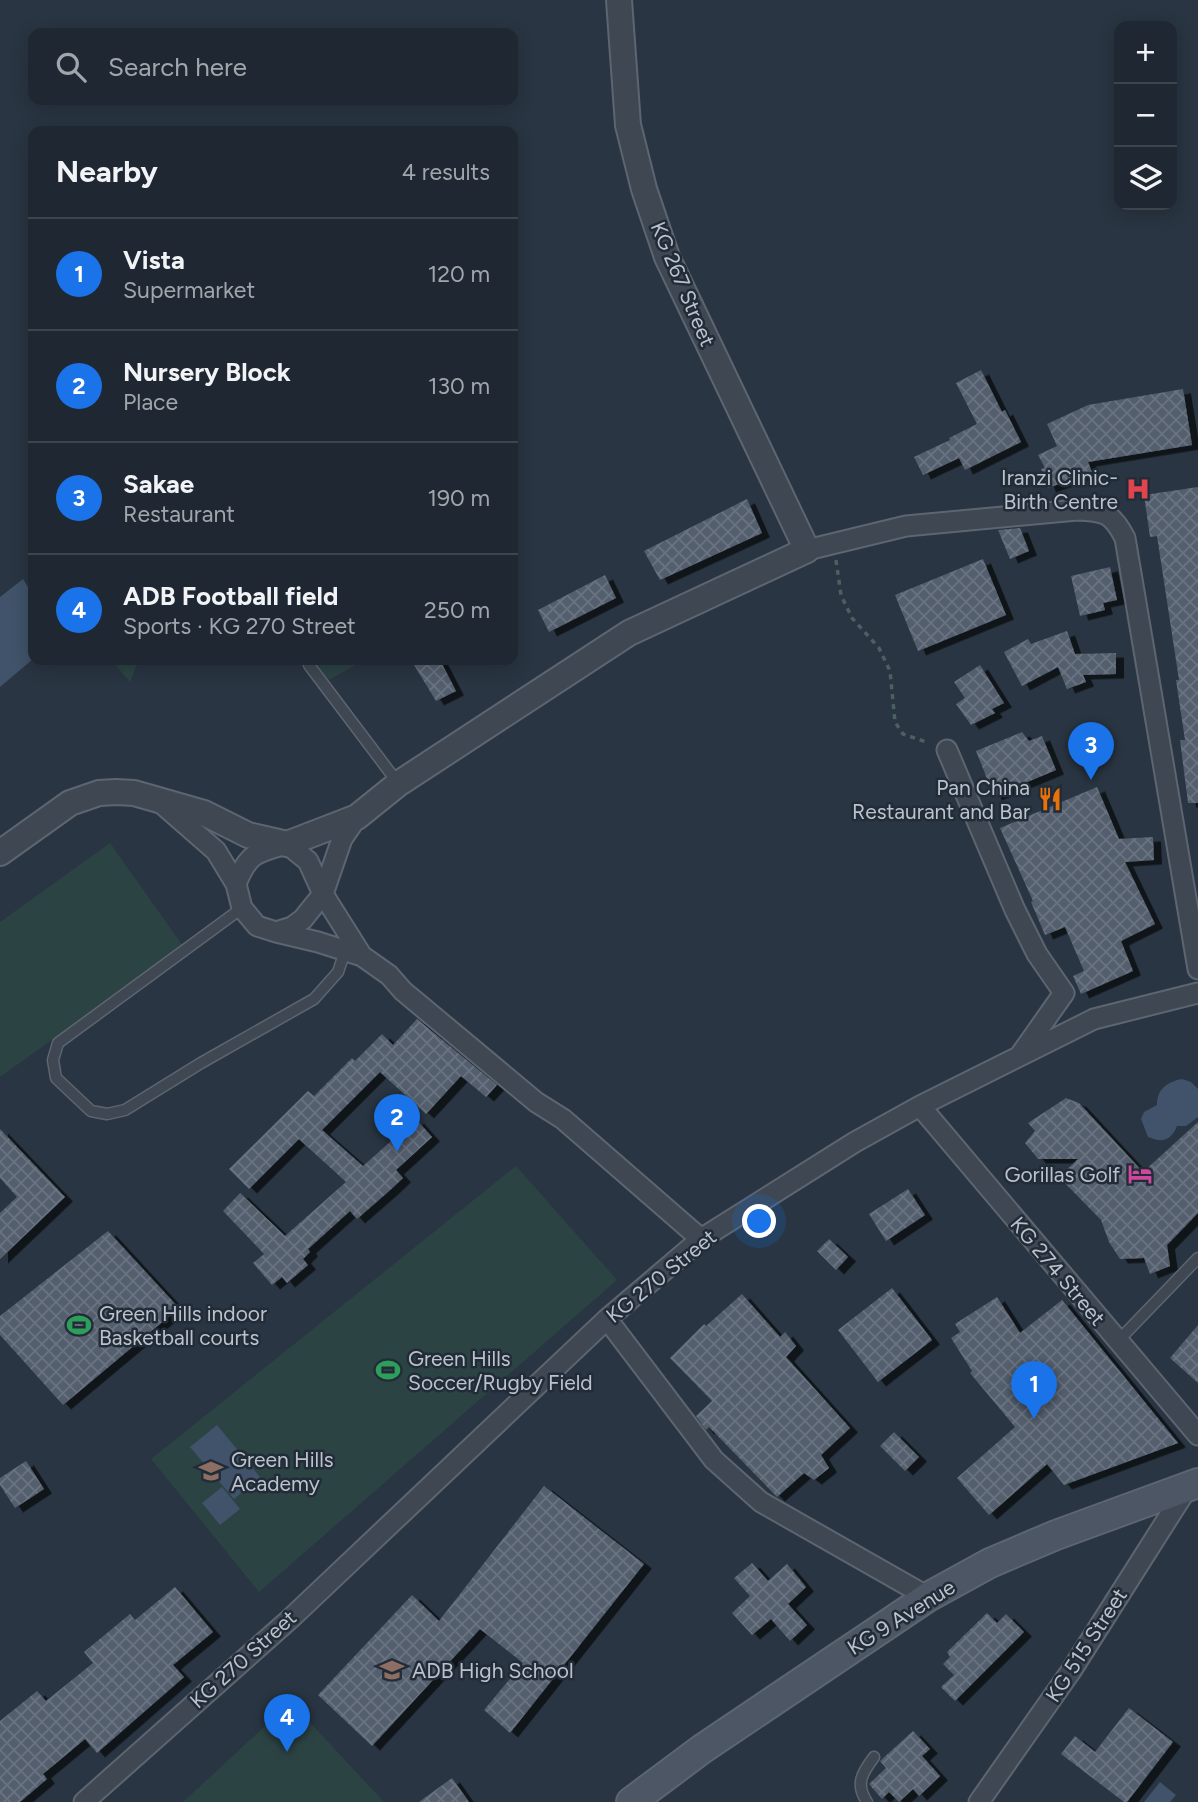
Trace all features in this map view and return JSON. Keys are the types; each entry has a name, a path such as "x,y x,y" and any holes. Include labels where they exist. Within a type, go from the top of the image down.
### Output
{"main road":[{"name":"KG 9 Avenue","path":"631,1802 702,1749 928,1597 990,1563 1193,1484"}],"street":[{"name":"KG 267 Street","path":"619,0 628,125 644,189 667,257 807,550"},
{"path":"276,932 292,927 303,919 323,894 342,839 358,817 398,783 629,633 807,550 906,526 1077,510 1101,511 1116,521 1125,538 1198,969"},
{"path":"947,750 1015,910 1037,954 1064,993 1018,1057"},
{"path":"0,853 70,803 99,793 134,793 204,813 248,835 287,844 307,861 354,953"},
{"path":"159,801 215,851 236,884 242,908 257,926 354,953 389,975 403,991 536,1102 563,1119 701,1238"},
{"path":"236,884 244,863 261,851 358,817"},
{"name":"KG 270 Street","path":"84,1802 290,1619 607,1319 701,1238 855,1142 1018,1057 1094,1020 1198,993"},
{"name":"KG 274 Street","path":"920,1106 1198,1435"},
{"path":"607,1319 714,1460 741,1485 761,1502 928,1597"},
{"name":"KG 515 Street","path":"979,1802 1070,1671 1193,1484"}],"lane":[{"path":"309,666 398,783"},
{"path":"242,908 58,1044 53,1060 56,1077 91,1111 107,1114 125,1110 314,999 354,953"},
{"path":"1118,1342 1198,1258"},
{"path":"867,1802 861,1793 860,1776 874,1757"}],"path":[{"path":"834,544 841,595 852,618 880,648 890,671 895,722 904,734 947,750"}],"green space":[{"path":"115,665 137,665 130,682"},
{"path":"316,665 355,665 329,680"},
{"path":"110,843 183,946 0,1077 0,922"},
{"name":"Green Hills Soccer/Rugby Field","path":"516,1166 617,1280 259,1592 151,1459"},
{"path":"291,1702 384,1802 183,1802"}],"water":[{"path":"23,579 28,587 28,663 0,687 0,597"},
{"path":"1182,1079 1191,1082 1198,1089 1198,1117 1186,1126 1177,1126 1169,1138 1158,1140 1148,1137 1141,1119 1144,1112 1157,1105 1164,1087"},
{"path":"217,1425 260,1477 234,1499 190,1447"},
{"path":"222,1487 240,1509 220,1525 202,1503"},
{"path":"1160,1782 1176,1795 1170,1802 1144,1802"}],"building":[{"path":"981,370 1021,442 965,470 959,458 923,475 914,457 977,424 956,383"},
{"path":"1183,389 1192,445 1088,462 1092,472 1048,488 1041,469 1045,468 1038,455 1057,446 1047,424 1088,405"},
{"path":"1198,487 1198,803 1188,803 1180,740 1185,740 1176,680 1179,680 1157,536 1150,537 1144,495"},
{"path":"747,499 762,533 660,580 644,551"},
{"path":"1020,528 1029,551 1010,559 998,530"},
{"path":"983,559 1006,615 918,651 895,595"},
{"path":"1110,567 1117,600 1103,603 1105,610 1080,616 1071,576"},
{"path":"605,575 616,598 549,632 538,610"},
{"path":"1067,631 1075,654 1116,653 1116,674 1083,675 1086,682 1067,689 1058,667 1022,686 1004,652 1028,639 1031,644"},
{"path":"414,665 443,665 456,691 436,701"},
{"path":"980,665 1004,703 992,709 995,713 971,725 956,704 965,698 954,682"},
{"path":"1022,732 1029,741 1042,736 1056,770 994,796 976,751"},
{"path":"1097,787 1119,839 1153,837 1154,860 1125,862 1155,924 1121,941 1133,971 1081,994 1073,976 1084,971 1065,927 1045,935 1031,902 1033,901 1000,828"},
{"path":"417,1019 497,1085 486,1097 461,1076 426,1114 380,1072 322,1130 363,1166 416,1119 432,1137 396,1170 403,1178 388,1192 357,1219 350,1211 308,1249 310,1252 303,1259 308,1265 287,1283 282,1277 272,1285 253,1263 264,1254 223,1211 240,1193 285,1236 346,1182 299,1139 249,1189 229,1169 308,1091 314,1096 352,1058 355,1061 382,1034 393,1045"},
{"path":"1066,1098 1079,1103 1143,1172 1198,1122 1198,1213 1167,1245 1170,1266 1150,1274 1144,1258 1120,1259 1109,1242 1101,1220 1059,1177 1078,1159 1038,1159 1025,1143 1035,1131 1028,1123"},
{"path":"0,1129 65,1197 0,1259 0,1213 17,1197 0,1178"},
{"path":"908,1189 925,1215 886,1241 869,1214"},
{"name":"Green Hills indoor Basketball courts","path":"108,1231 179,1308 63,1405 0,1335 0,1316"},
{"path":"829,1239 848,1257 836,1270 817,1251"},
{"path":"892,1288 932,1340 878,1382 838,1330"},
{"path":"742,1294 780,1337 785,1332 796,1346 786,1357 850,1428 821,1455 829,1468 814,1480 804,1473 777,1497 709,1427 706,1430 696,1416 712,1401 670,1358 704,1324 706,1326"},
{"path":"997,1297 1020,1333 1062,1300 1178,1443 1064,1485 1047,1464 989,1515 957,1478 1015,1427 970,1373 972,1371 951,1338 960,1332 955,1324"},
{"path":"1198,1325 1198,1383 1170,1358"},
{"path":"894,1432 919,1457 905,1471 880,1446"},
{"path":"26,1461 44,1489 15,1508 0,1485 0,1478"},
{"path":"544,1486 644,1564 510,1733 484,1710 523,1663 480,1629 372,1746 318,1695 412,1595 439,1621"},
{"path":"752,1563 768,1581 787,1564 806,1587 788,1604 807,1625 790,1641 771,1619 752,1635 732,1613 750,1596 734,1578"},
{"path":"175,1587 213,1632 173,1665 184,1677 97,1753 85,1739 43,1774 47,1779 20,1802 0,1802 0,1721 37,1691 46,1701 93,1663 84,1652 130,1614 135,1620"},
{"path":"987,1613 997,1623 1006,1614 1024,1632 955,1701 941,1687 954,1675 943,1664 950,1657 947,1652"},
{"path":"1129,1708 1173,1742 1127,1802 1124,1802 1061,1754 1075,1736 1095,1752"},
{"path":"913,1731 930,1749 922,1756 940,1776 919,1796 913,1789 899,1802 889,1792 882,1799 869,1784 886,1768 880,1761"},
{"path":"452,1778 469,1802 419,1802"}],"place":[{"name":"Iranzi Clinic- Birth Centre","path":"1138,489"},
{"name":"Sakae","path":"1091,780"},
{"name":"Pan China Restaurant and Bar","path":"1050,799"},
{"name":"Nursery Block","path":"397,1152"},
{"name":"Gorillas Golf","path":"1140,1174"},
{"name":"Green Hills indoor Basketball courts","path":"79,1325"},
{"name":"Green Hills Soccer/Rugby Field","path":"388,1370"},
{"name":"Vista","path":"1034,1419"},
{"name":"Green Hills Academy","path":"211,1471"},
{"name":"ADB High School","path":"392,1670"},
{"name":"ADB Football field","path":"287,1752"}]}
